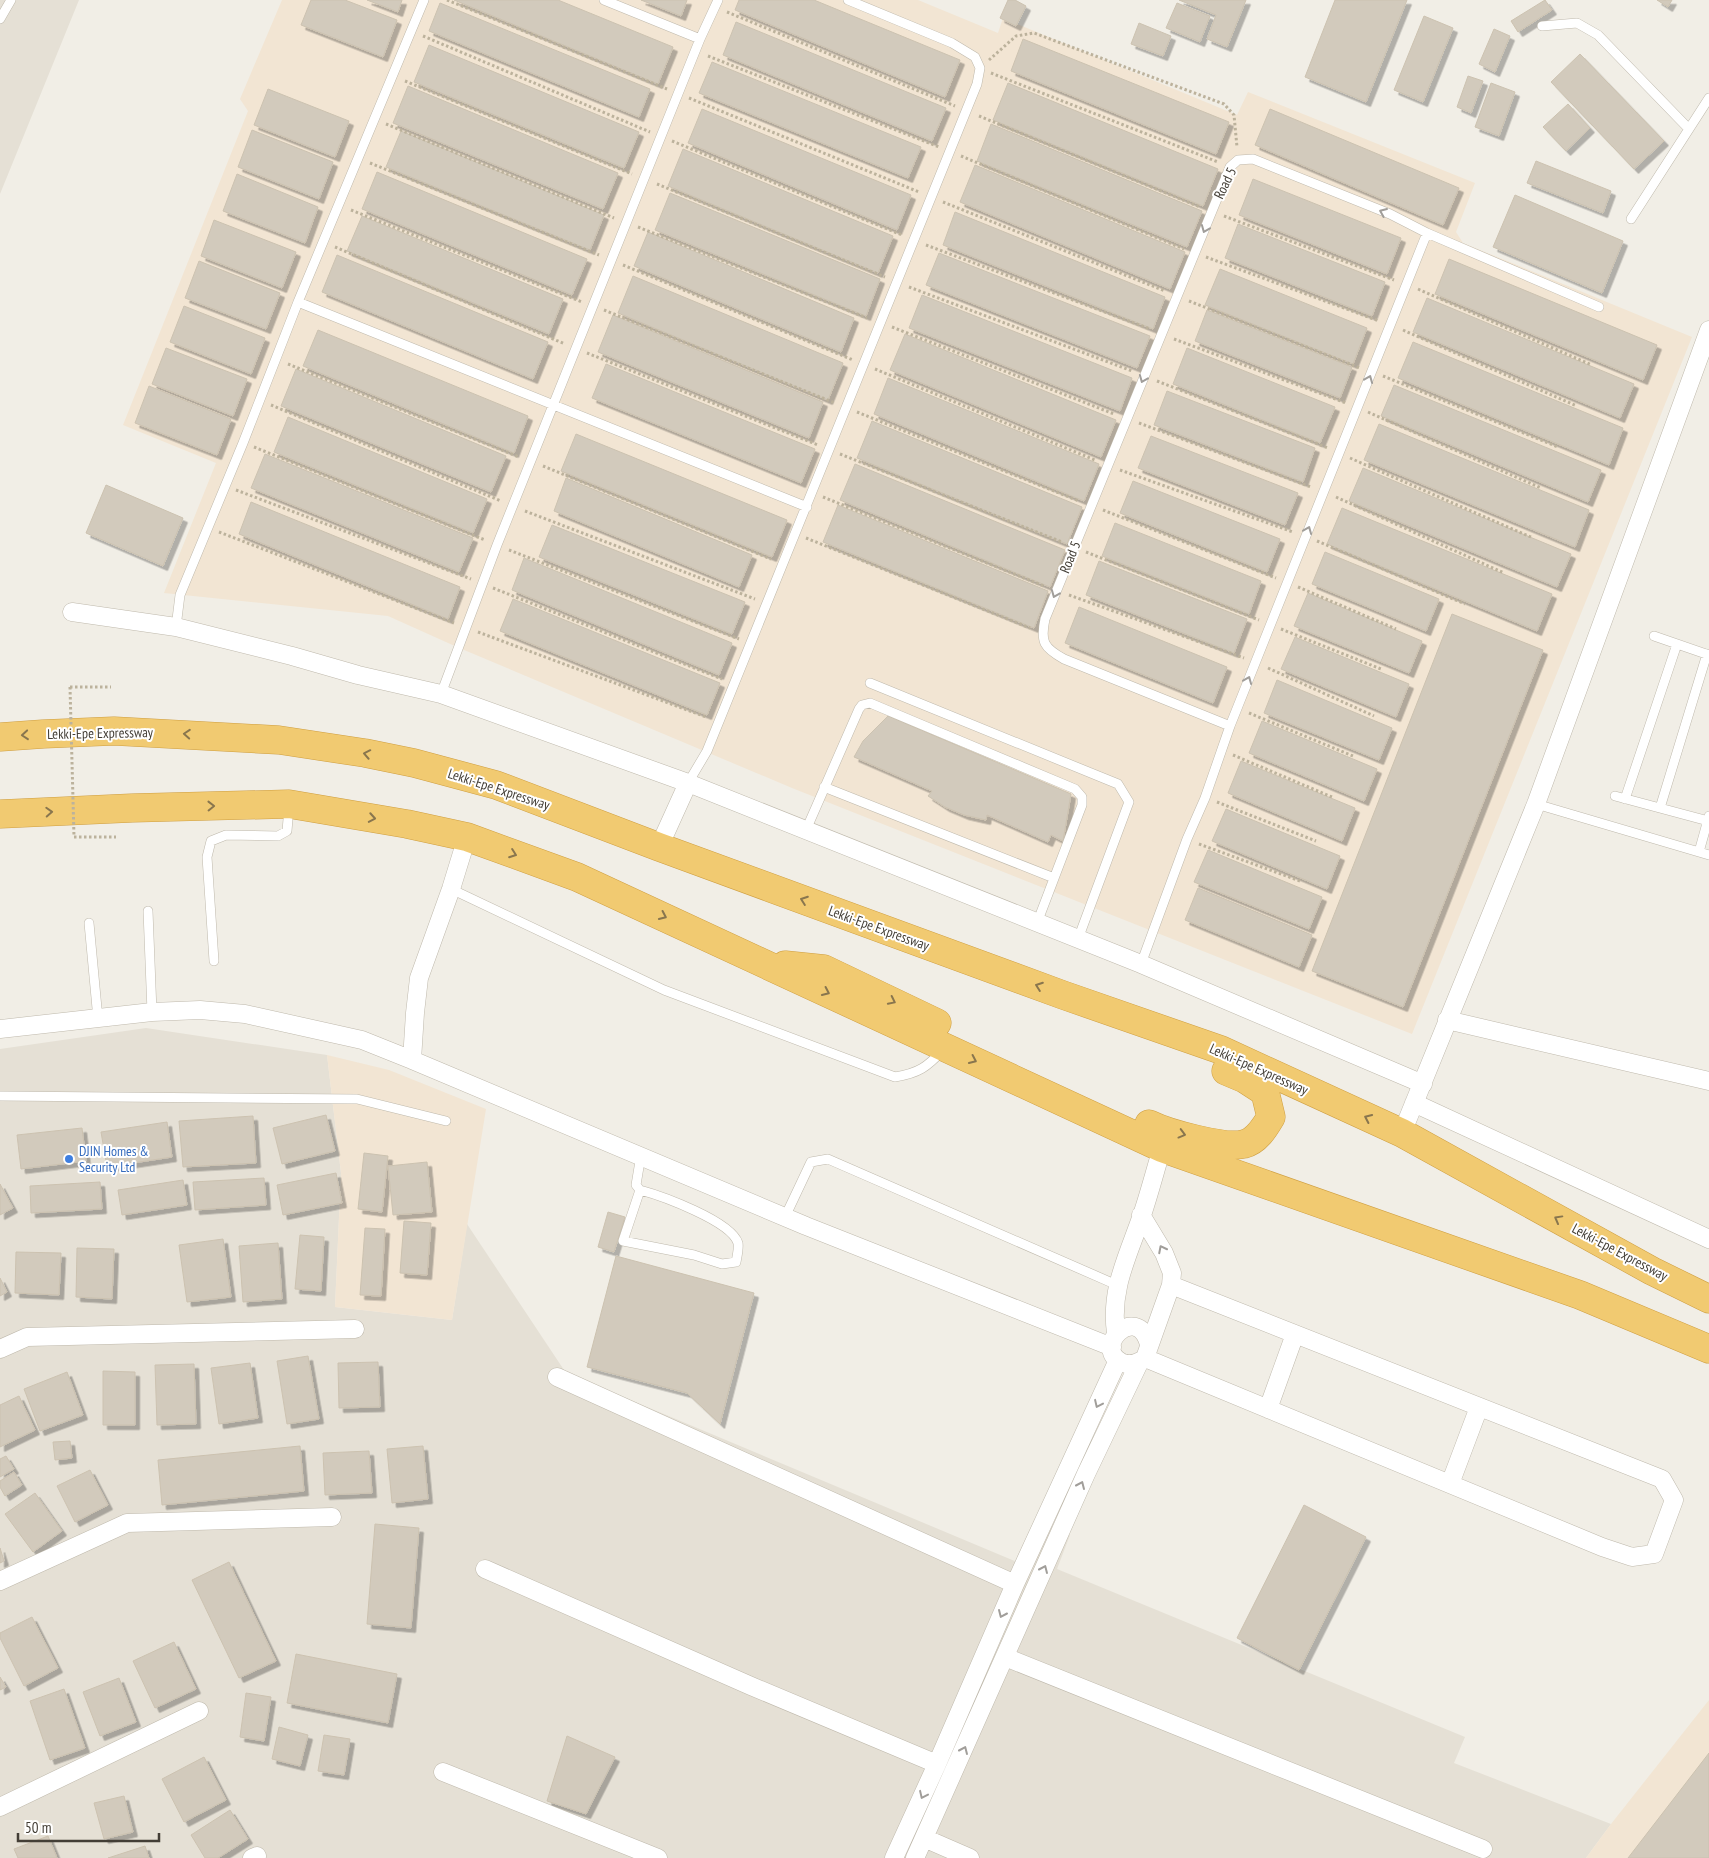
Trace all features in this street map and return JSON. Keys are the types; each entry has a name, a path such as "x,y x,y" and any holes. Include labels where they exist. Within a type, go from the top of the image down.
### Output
{"highway":[{"name":"Lekki-Epe Expressway","path":"0,738 114,731 279,740 332,747 414,763 496,785 658,847 1063,995 1221,1050 1402,1133 1643,1266 1709,1299"},
{"path":"0,814 289,804 398,822 467,837 577,877 1162,1148 1580,1295 1709,1349"},
{"path":"763,963 824,969 1155,1127 1222,1145 1245,1144 1263,1131 1271,1117 1264,1092 1245,1079 1109,1024 1063,995"}],"street":[{"path":"1402,1133 1536,804 1709,330"},
{"path":"72,612 176,627 292,656 358,675 441,694 688,783 1141,964 1423,1084"},
{"path":"658,847 688,783"},
{"path":"412,1060 414,1014 419,978 451,889 467,837"},
{"path":"0,1029 152,1012 200,1010 245,1014 362,1040 785,1217 1115,1347"},
{"path":"1447,1020 1709,1081"},
{"path":"1414,1103 1709,1239"},
{"path":"894,1858 938,1764 1115,1347 1129,1327 1142,1331 1147,1337 1144,1355 1132,1364 1125,1364 1115,1347 1114,1317 1117,1285 1142,1215 1162,1148"},
{"path":"914,1858 1086,1474 1144,1355 1170,1285 1172,1273 1164,1253 1142,1215"},
{"path":"1144,1355 1268,1409 1602,1547 1632,1557 1654,1554 1674,1500 1662,1479 1170,1285"},
{"path":"0,1350 27,1337 356,1330"},
{"path":"1268,1409 1295,1334"},
{"path":"557,1377 1015,1584"},
{"path":"1450,1484 1479,1407"},
{"path":"0,1581 127,1523 332,1517"},
{"path":"485,1569 751,1686 938,1764"},
{"path":"1005,1658 1483,1849"},
{"path":"0,1807 199,1711"},
{"path":"443,1772 658,1858"},
{"path":"924,1838 970,1858"}],"lane":[{"path":"0,18 11,0"},
{"path":"176,627 180,595 243,443 298,302 424,0"},
{"path":"604,0 700,39"},
{"path":"688,783 707,751 977,84 980,68 975,57 952,43 848,0"},
{"path":"441,694 553,404 700,39 716,4"},
{"path":"1542,26 1577,23 1598,35 1689,129"},
{"path":"1631,219 1709,98"},
{"name":"Road 5","path":"1042,633 1045,619 1056,591 1230,167 1238,160 1253,160 1262,163 1390,214 1427,233 1599,307"},
{"path":"1141,964 1187,839 1205,798 1220,750 1427,233"},
{"path":"298,302 807,507"},
{"path":"1042,633 1044,644 1064,659 1230,726"},
{"path":"1654,636 1708,655 1660,808"},
{"path":"1625,799 1677,644"},
{"path":"870,683 1118,784 1129,802 1078,939"},
{"path":"806,830 859,709 862,705 870,703 1079,792 1082,797 1082,805 1037,923"},
{"path":"824,788 1054,878"},
{"path":"1615,796 1708,818 1699,852"},
{"path":"214,961 207,857 211,841 226,835 278,836 287,831 289,804"},
{"path":"1536,804 1709,855"},
{"path":"451,889 664,990 895,1077 913,1074 929,1066 946,1048"},
{"path":"148,910 152,1012"},
{"path":"89,923 98,1019"},
{"path":"0,1096 357,1099 446,1121"},
{"path":"640,1190 623,1241 694,1255 722,1264 736,1262 738,1244 732,1233 700,1213 640,1190 636,1185 641,1156"},
{"path":"785,1217 811,1162 828,1159 1117,1285"}],"path":[{"path":"447,0 931,197 1558,447"},
{"path":"716,4 966,111 1212,212 1407,284 1592,365"},
{"path":"411,31 661,137 914,240 1357,407 1541,488"},
{"path":"1230,167 980,68 1016,36 1034,33 1224,104 1234,115 1238,160"},
{"path":"695,52 950,151 1195,253 1390,325 1577,406"},
{"path":"392,76 897,282 1145,376 1339,453 1531,537"},
{"path":"374,119 626,223 1127,419 1324,492 1504,573"},
{"path":"358,158 1108,465 1306,536 1464,604"},
{"path":"338,206 1287,582 1396,629"},
{"path":"323,242 576,349 1381,669"},
{"path":"813,493 1056,591 1256,662 1374,716"},
{"path":"796,534 1042,633"},
{"path":"111,687 70,687 74,837 116,837"},
{"path":"1237,708 1353,756"},
{"path":"1220,750 1332,797"},
{"path":"1205,798 1316,841"},
{"path":"1187,839 1300,881"}],"shaded area":[{"path":"0,0 79,0 0,194"},
{"path":"282,0 918,0 998,33 1003,18 1237,115 1248,92 1475,183 1456,232 1463,243 1692,337 1412,1034 792,788 388,616 164,593 216,463 123,425 248,111 240,99"},
{"path":"146,1028 327,1055 341,1173 335,1307 452,1320 467,1224 566,1373 1017,1562 1035,1520 1044,1521 1070,1535 1057,1569 1465,1737 1454,1763 1611,1824 1586,1858 0,1858 0,1049"},
{"path":"327,1055 389,1070 486,1109 452,1320 335,1307 341,1173"},
{"path":"1709,1700 1709,1858 1586,1858 1611,1824"}],"building":[{"path":"311,0 345,0 397,20 383,57 301,25"},
{"path":"367,0 402,0 398,12"},
{"path":"454,0 558,0 673,47 658,84"},
{"path":"641,0 687,0 681,16"},
{"path":"739,0 814,0 960,60 945,97 735,10"},
{"path":"1008,0 1015,0 1026,6 1016,26 1000,18"},
{"path":"1179,0 1246,0 1227,47 1207,39 1216,15"},
{"path":"1335,0 1407,0 1366,102 1305,77"},
{"path":"1545,0 1552,10 1518,32 1511,21"},
{"path":"1657,0 1672,0 1668,7"},
{"path":"440,3 650,89 639,117 429,31"},
{"path":"1177,3 1210,16 1200,42 1166,28"},
{"path":"1424,16 1453,28 1423,102 1394,90"},
{"path":"736,22 946,108 932,141 723,55"},
{"path":"1139,23 1171,36 1163,56 1131,44"},
{"path":"1494,29 1510,36 1495,72 1479,64"},
{"path":"1023,39 1229,122 1216,154 1011,71"},
{"path":"429,45 639,132 624,168 414,82"},
{"path":"1580,54 1664,141 1634,169 1551,82"},
{"path":"712,62 921,147 908,178 699,93"},
{"path":"1468,76 1483,81 1471,113 1457,107"},
{"path":"1008,83 1218,169 1203,206 993,120"},
{"path":"1491,83 1515,92 1499,136 1475,127"},
{"path":"408,86 618,173 603,209 393,123"},
{"path":"268,89 349,121 335,157 254,125"},
{"path":"1568,104 1590,128 1566,151 1543,127"},
{"path":"702,109 911,195 897,230 688,143"},
{"path":"1270,109 1459,188 1443,225 1255,145"},
{"path":"991,124 1202,211 1187,247 977,161"},
{"path":"252,130 333,162 319,199 238,167"},
{"path":"401,131 604,215 590,250 386,167"},
{"path":"683,149 893,236 878,273 668,186"},
{"path":"1536,161 1611,191 1603,213 1527,183"},
{"path":"975,165 1185,252 1170,289 960,202"},
{"path":"377,172 587,259 572,295 362,209"},
{"path":"237,174 318,207 305,243 223,211"},
{"path":"1253,179 1401,238 1387,274 1239,215"},
{"path":"670,193 880,279 866,316 655,230"},
{"path":"1515,195 1623,241 1602,293 1493,247"},
{"path":"955,212 1165,297 1153,329 943,245"},
{"path":"362,216 563,299 549,334 347,251"},
{"path":"214,220 296,252 282,288 201,256"},
{"path":"1238,224 1385,282 1372,316 1225,258"},
{"path":"648,232 854,318 841,352 634,266"},
{"path":"939,253 1150,336 1137,368 926,285"},
{"path":"337,255 548,342 533,379 322,292"},
{"path":"1449,259 1657,345 1643,380 1435,294"},
{"path":"199,261 280,293 266,329 185,298"},
{"path":"1220,269 1367,328 1353,364 1205,305"},
{"path":"633,276 843,363 828,400 618,313"},
{"path":"922,295 1132,378 1120,411 909,328"},
{"path":"1427,298 1634,384 1620,418 1413,332"},
{"path":"184,306 265,338 251,374 170,342"},
{"path":"1207,310 1352,367 1340,398 1195,341"},
{"path":"613,315 823,402 809,438 598,352"},
{"path":"318,330 528,416 514,453 303,366"},
{"path":"905,334 1116,420 1101,457 890,370"},
{"path":"1413,342 1623,428 1609,465 1398,378"},
{"path":"166,348 247,379 233,416 152,384"},
{"path":"1187,348 1335,407 1320,443 1173,384"},
{"path":"606,364 815,449 801,483 592,398"},
{"path":"296,369 506,456 491,492 281,406"},
{"path":"888,378 1099,464 1084,501 874,414"},
{"path":"1394,385 1601,470 1588,502 1381,416"},
{"path":"149,386 231,419 217,455 135,423"},
{"path":"1167,391 1315,448 1303,482 1154,425"},
{"path":"288,417 487,499 473,533 274,452"},
{"path":"872,421 1082,507 1067,544 857,458"},
{"path":"1379,424 1589,510 1575,547 1364,460"},
{"path":"576,434 787,520 772,557 561,471"},
{"path":"1151,436 1298,493 1285,525 1138,468"},
{"path":"265,454 473,538 459,572 251,488"},
{"path":"855,464 1065,550 1050,587 840,500"},
{"path":"1363,468 1571,554 1557,587 1349,501"},
{"path":"566,478 752,555 739,587 554,511"},
{"path":"1133,481 1280,539 1267,572 1120,513"},
{"path":"106,485 183,518 163,566 86,533"},
{"path":"251,502 460,587 448,619 239,534"},
{"path":"838,505 1048,591 1034,628 823,542"},
{"path":"1342,508 1552,594 1537,631 1327,544"},
{"path":"1115,523 1261,581 1249,614 1102,556"},
{"path":"552,525 745,602 732,634 539,557"},
{"path":"1325,552 1439,599 1426,631 1312,584"},
{"path":"524,558 732,643 719,675 512,590"},
{"path":"1099,561 1247,619 1234,653 1086,595"},
{"path":"1308,593 1422,641 1409,673 1294,626"},
{"path":"513,599 720,683 707,715 500,631"},
{"path":"1079,607 1227,667 1213,703 1065,643"},
{"path":"1452,614 1543,650 1403,1007 1312,971"},
{"path":"1295,637 1409,684 1396,717 1281,669"},
{"path":"1277,680 1392,728 1379,760 1264,713"},
{"path":"888,716 1071,794 1063,841 1051,835 1048,842 987,815 986,820 964,815 945,807 928,796 932,791 854,757 863,741"},
{"path":"1262,721 1377,769 1364,801 1249,753"},
{"path":"1241,761 1355,808 1342,841 1228,793"},
{"path":"1226,809 1340,856 1327,889 1212,841"},
{"path":"1208,850 1322,897 1309,929 1194,882"},
{"path":"1198,888 1312,935 1299,967 1185,920"},
{"path":"326,1115 335,1151 282,1164 273,1128"},
{"path":"253,1116 256,1163 183,1167 179,1121"},
{"path":"167,1122 172,1157 107,1167 101,1132"},
{"path":"82,1128 86,1161 21,1169 17,1135"},
{"path":"364,1153 388,1156 382,1212 358,1209"},
{"path":"427,1162 432,1212 393,1215 388,1166"},
{"path":"336,1173 342,1203 283,1215 277,1185"},
{"path":"264,1178 266,1205 195,1210 193,1182"},
{"path":"183,1180 187,1205 122,1215 118,1190"},
{"path":"100,1182 102,1209 31,1213 30,1186"},
{"path":"0,1184 13,1208 0,1215"},
{"path":"608,1212 625,1217 614,1252 598,1247"},
{"path":"404,1221 431,1223 427,1275 400,1273"},
{"path":"365,1228 385,1229 381,1296 360,1295"},
{"path":"300,1235 324,1237 321,1291 295,1289"},
{"path":"223,1239 231,1297 187,1302 179,1245"},
{"path":"278,1243 282,1299 243,1302 239,1246"},
{"path":"77,1248 114,1249 112,1299 76,1297"},
{"path":"16,1252 61,1253 59,1295 15,1293"},
{"path":"616,1256 754,1293 720,1424 687,1393 587,1367"},
{"path":"0,1278 7,1292 0,1296"},
{"path":"308,1356 319,1419 287,1424 277,1361"},
{"path":"378,1362 380,1407 339,1408 338,1363"},
{"path":"250,1363 258,1418 219,1424 211,1368"},
{"path":"194,1364 196,1424 157,1425 155,1365"},
{"path":"103,1371 135,1372 135,1425 103,1425"},
{"path":"67,1372 83,1415 40,1431 24,1389"},
{"path":"19,1396 35,1430 0,1447 0,1405"},
{"path":"70,1441 72,1458 55,1460 53,1442"},
{"path":"300,1446 304,1491 162,1505 158,1460"},
{"path":"423,1446 428,1499 392,1503 387,1449"},
{"path":"369,1451 372,1493 325,1495 323,1453"},
{"path":"6,1456 14,1469 0,1477 0,1459"},
{"path":"90,1470 108,1505 75,1522 57,1486"},
{"path":"14,1472 22,1485 5,1496 0,1487 0,1481"},
{"path":"35,1493 62,1531 33,1552 5,1514"},
{"path":"1304,1505 1366,1537 1299,1670 1237,1638"},
{"path":"375,1524 419,1528 411,1628 367,1624"},
{"path":"0,1548 4,1561 0,1563"},
{"path":"229,1562 276,1661 239,1678 192,1580"},
{"path":"32,1617 58,1668 24,1686 0,1638 0,1633"},
{"path":"174,1642 196,1689 155,1708 133,1661"},
{"path":"296,1654 397,1674 388,1723 287,1703"},
{"path":"0,1677 6,1687 0,1690"},
{"path":"119,1678 136,1722 100,1736 83,1692"},
{"path":"64,1689 85,1748 50,1760 30,1701"},
{"path":"246,1693 271,1697 264,1741 240,1737"},
{"path":"279,1727 308,1735 300,1766 272,1759"},
{"path":"324,1735 350,1739 344,1775 318,1771"},
{"path":"567,1736 615,1757 586,1814 547,1801"},
{"path":"1709,1753 1709,1858 1628,1858"},
{"path":"204,1757 226,1800 184,1822 162,1779"},
{"path":"124,1796 133,1832 104,1839 94,1803"},
{"path":"230,1810 248,1839 218,1858 205,1858 191,1835"},
{"path":"48,1836 57,1858 18,1858 14,1849"},
{"path":"145,1846 149,1858 108,1858"}],"place":[{"name":"DJIN Homes & Security Ltd","path":"69,1159"}]}
